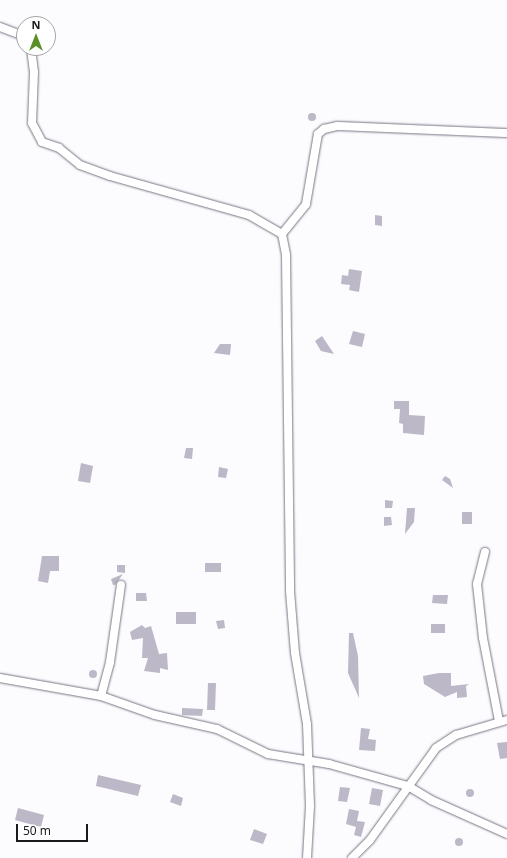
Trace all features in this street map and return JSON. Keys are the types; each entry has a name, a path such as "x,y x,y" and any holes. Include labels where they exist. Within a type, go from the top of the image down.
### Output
{"street":[{"path":"0,27 16,33"},
{"path":"32,56 34,72 32,123 42,142 59,148 80,165 110,176 249,215 282,234 286,255 290,591 295,653 307,724 307,760 310,806 305,856"},
{"path":"282,234 306,204 318,134 324,129 338,126 507,133"},
{"path":"352,858 370,840 436,748 456,735 503,721 482,638 477,584 485,552"},
{"path":"101,696 110,662 121,585"},
{"path":"0,678 101,696 156,715 217,729 268,754 307,760 408,786 431,800 507,834"}],"building":[{"path":"310,113 314,113 316,117 314,121 310,121 308,119 308,115"},
{"path":"375,215 382,216 382,226 375,225"},
{"path":"349,269 362,271 359,292 349,290 350,285 341,284 342,275 348,276"},
{"path":"353,331 365,334 362,347 349,344"},
{"path":"322,336 334,354 321,351 315,341"},
{"path":"220,344 231,344 230,355 214,353"},
{"path":"394,401 409,401 409,415 425,416 424,435 403,433 403,424 399,423 400,409 394,409"},
{"path":"186,448 193,448 192,459 184,458"},
{"path":"81,463 93,466 90,483 78,481"},
{"path":"219,467 228,469 226,478 218,477"},
{"path":"445,476 450,479 453,488 442,480"},
{"path":"385,500 393,501 392,508 385,508"},
{"path":"407,508 415,508 414,522 405,534"},
{"path":"462,512 472,512 472,524 462,524"},
{"path":"384,517 391,517 392,525 384,526"},
{"path":"42,556 59,556 59,571 50,571 48,583 38,581"},
{"path":"205,563 221,563 221,572 205,572"},
{"path":"117,565 125,565 125,573 117,572"},
{"path":"123,574 115,585 113,585 111,579"},
{"path":"136,593 146,593 147,601 136,601"},
{"path":"433,595 448,595 447,604 432,603"},
{"path":"176,612 196,612 196,624 176,624"},
{"path":"224,620 225,628 218,629 216,621"},
{"path":"431,624 445,624 445,633 431,633"},
{"path":"142,625 145,628 151,626 159,654 167,653 168,670 160,668 160,673 144,671 148,658 142,658 143,638 132,640 130,632"},
{"path":"349,633 353,633 358,656 359,698 348,673"},
{"path":"91,670 95,670 97,674 95,678 91,678 89,676 89,672"},
{"path":"439,673 451,673 451,686 469,684 466,686 467,697 457,698 457,692 445,697 424,684 423,676"},
{"path":"208,683 216,683 215,710 207,710"},
{"path":"182,708 203,709 202,716 182,715"},
{"path":"361,728 370,729 368,739 376,740 375,751 359,750"},
{"path":"507,742 507,758 500,759 497,743"},
{"path":"98,775 141,785 138,796 96,786"},
{"path":"340,787 350,788 347,802 338,801"},
{"path":"372,788 383,790 380,806 369,804"},
{"path":"468,789 472,789 474,793 472,797 468,797 466,795 466,791"},
{"path":"173,794 183,798 181,806 170,802"},
{"path":"18,808 44,815 41,827 15,820"},
{"path":"349,809 359,811 357,821 365,822 361,837 354,835 356,827 346,824"},
{"path":"254,829 267,834 263,844 250,840"},
{"path":"457,838 461,838 463,842 461,846 457,846 455,844 455,840"}]}
